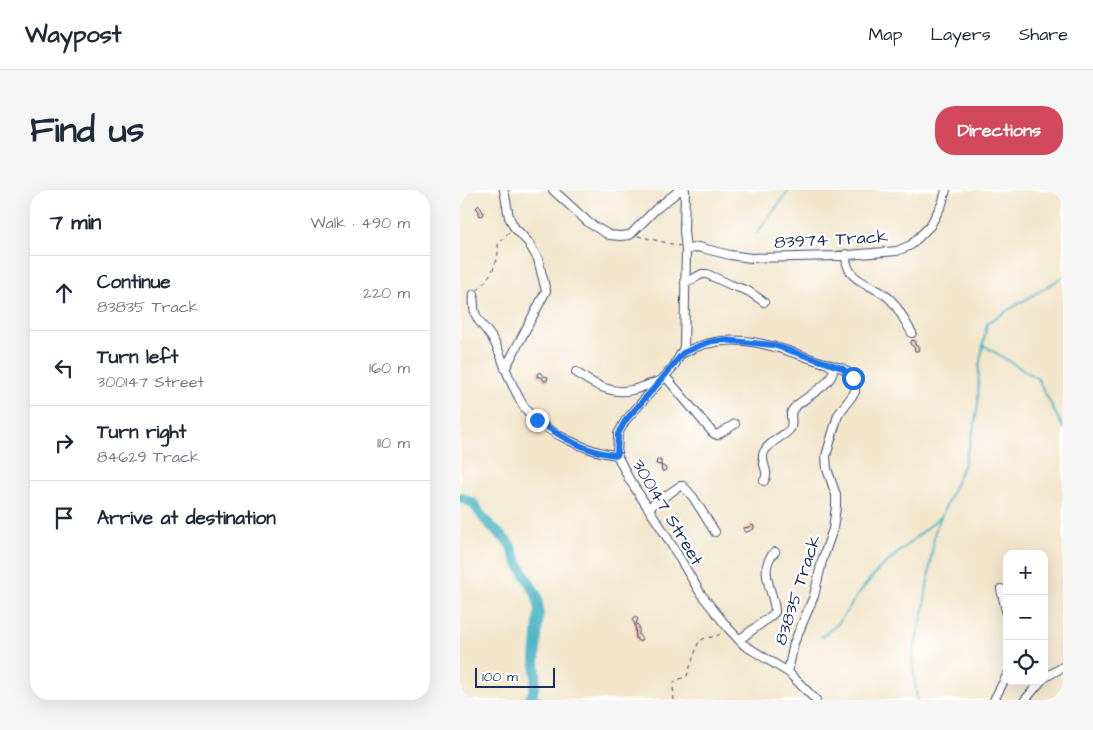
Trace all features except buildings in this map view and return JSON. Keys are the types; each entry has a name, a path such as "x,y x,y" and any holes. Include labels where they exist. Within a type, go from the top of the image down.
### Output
{"street":[{"path":"504,190 509,216 514,227 528,242 538,259 546,291 505,369"},
{"path":"553,190 589,223 609,235 630,235 656,209 680,190"},
{"path":"683,353 686,338 685,190"},
{"name":"83974 Track","path":"686,249 698,246 730,255 751,258 897,251 911,245 930,226 942,204 946,190"},
{"path":"846,254 846,266 852,274 891,300 912,333"},
{"path":"685,283 702,274 706,274 748,291 764,302"},
{"path":"474,294 476,318 494,341 515,391 529,413 575,443 591,450 617,455"},
{"name":"83835 Track","path":"683,353 713,341 736,341 773,345 842,368 852,375 854,380 855,392 838,415 826,456 827,469 836,494 833,529 822,560 814,596 794,642 788,672"},
{"name":"300147 Street","path":"683,353 625,421 618,434 617,455 629,479 700,594 739,640 788,672 816,700"},
{"path":"764,481 767,474 763,460 764,452 773,441 790,429 790,414 793,408 831,377 833,368 829,365"},
{"path":"576,372 598,386 621,390 631,390 663,378 717,436 735,424"},
{"path":"648,508 682,486 693,497 716,532"},
{"path":"739,640 775,612 767,573 770,559 776,552"},
{"path":"1001,589 1003,598"},
{"path":"1048,676 1063,667"},
{"path":"994,700 1003,683"},
{"path":"1026,700 1038,685"}],"path":[{"path":"474,294 491,274 499,253 498,244 514,227"},
{"path":"630,235 686,249"},
{"path":"674,700 673,685 675,681 687,676 699,641 713,638 728,628"}],"waterway":[{"path":"757,233 789,190"},
{"path":"917,700 912,656 923,615 935,531 964,464 975,424 978,404 979,367 987,323 1063,277"},
{"path":"983,345 1038,379 1063,428"},
{"path":"460,497 473,503 484,519 509,543 537,596 539,612 535,661 536,678 533,693 529,700"},
{"path":"821,637 838,624 859,593 878,570 940,517"},
{"path":"533,693 544,700"}],"route":[{"path":"537,420 575,443 591,450 617,455 616,442 618,434 633,410 674,366 683,353 713,341 724,340 773,345 842,368 853,378"}]}
